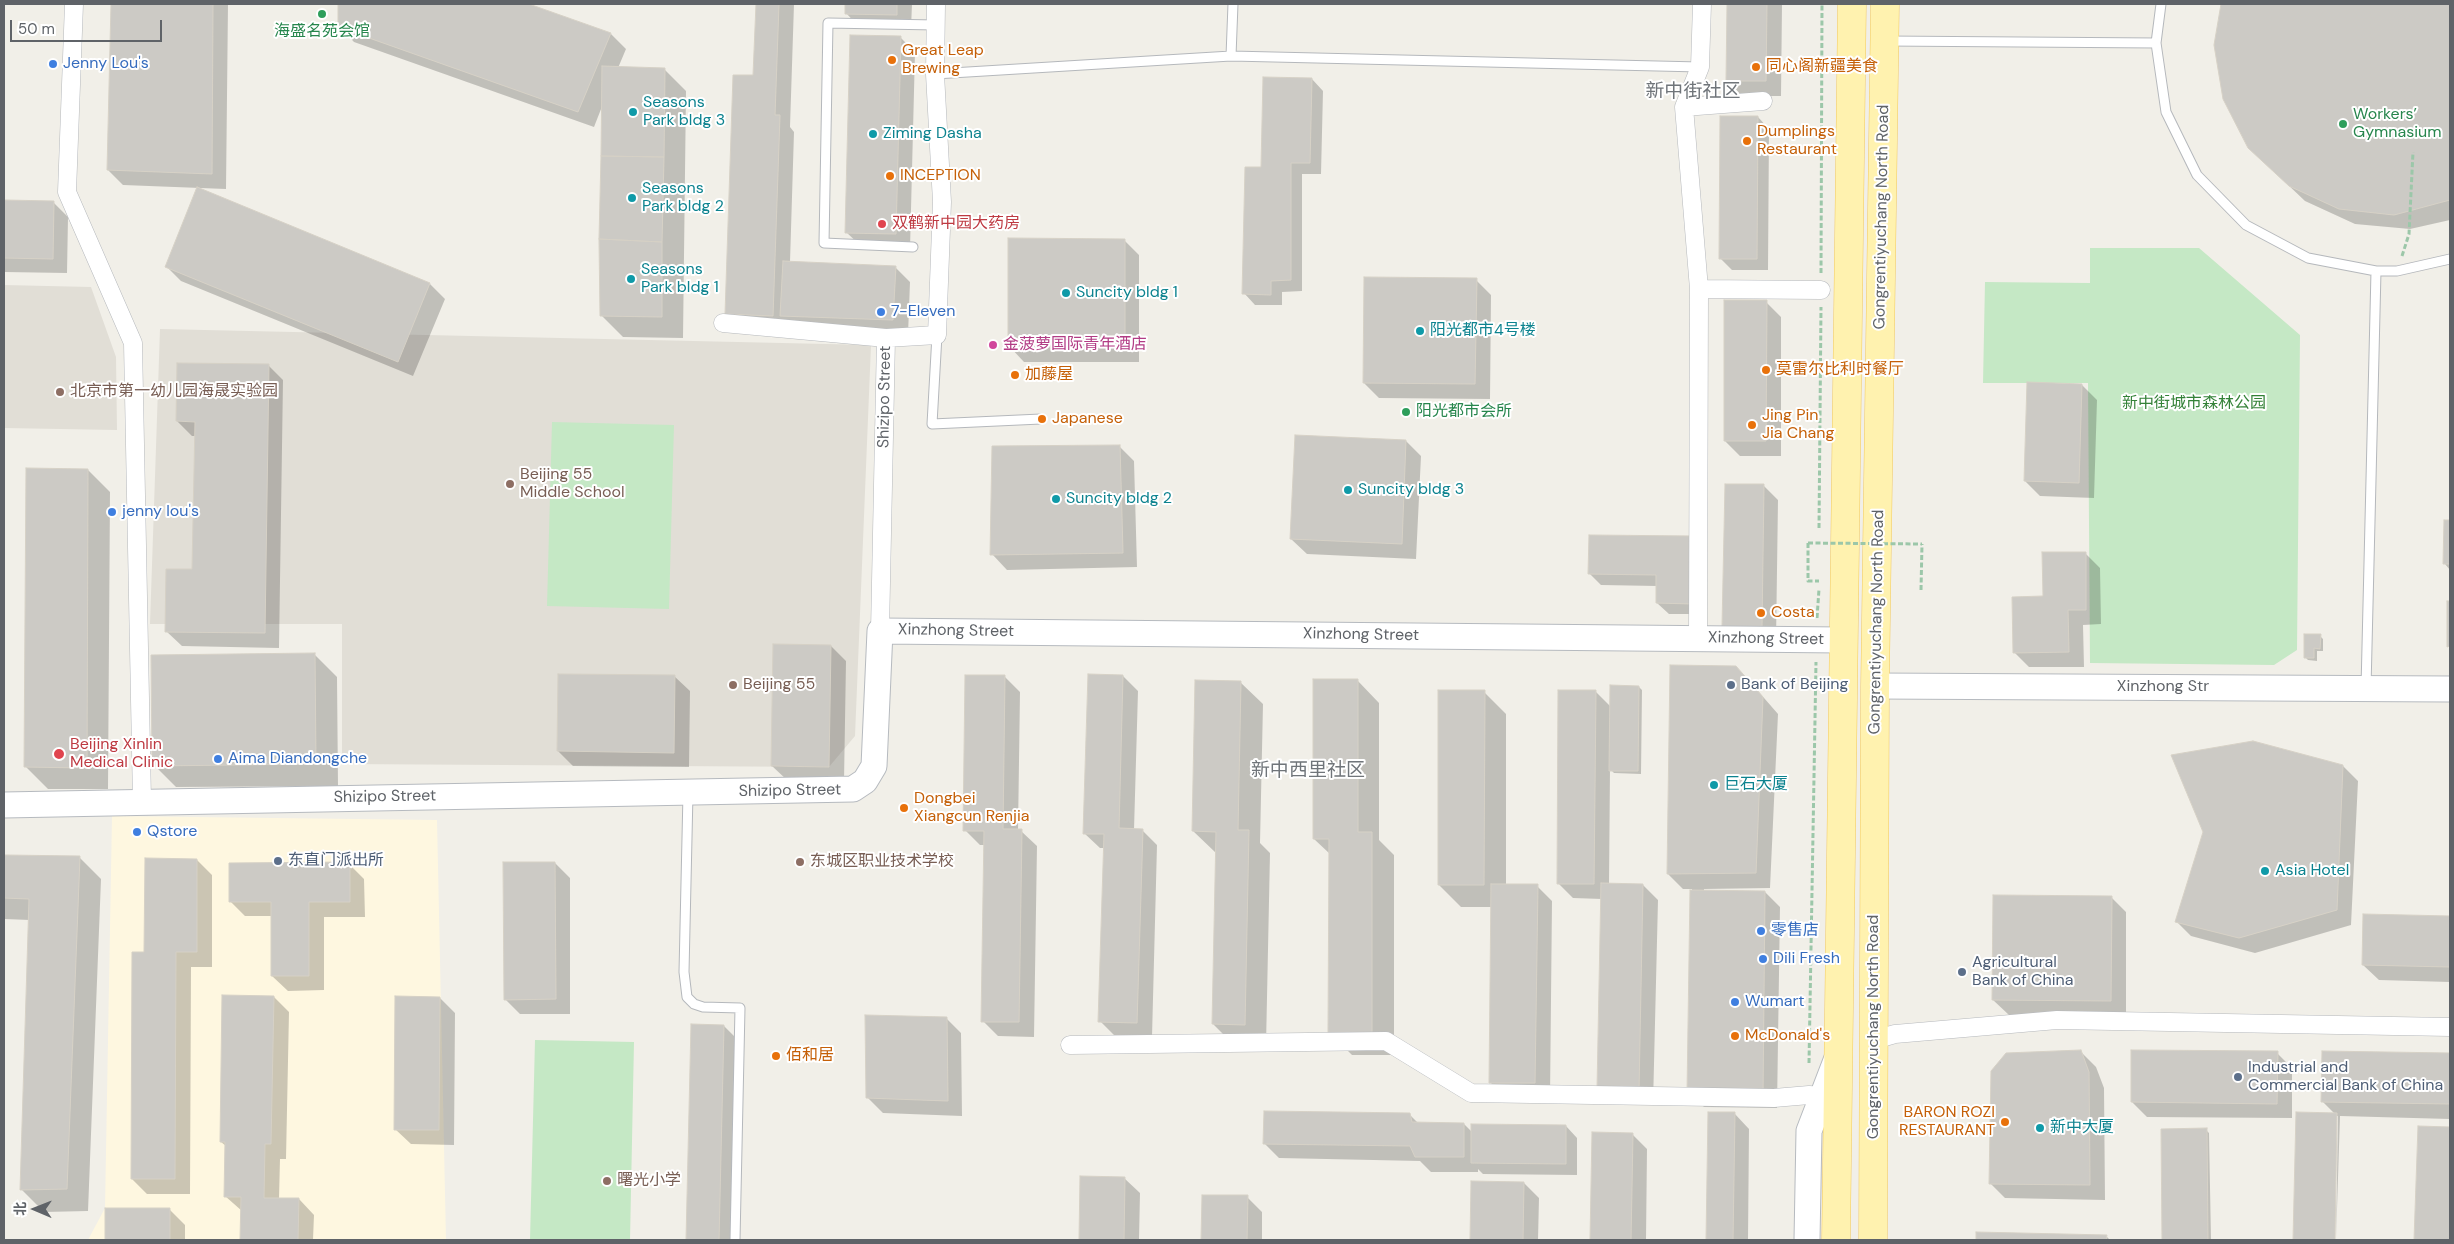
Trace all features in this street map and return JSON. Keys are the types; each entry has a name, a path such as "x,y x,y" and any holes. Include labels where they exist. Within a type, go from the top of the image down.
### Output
{"main road":[{"name":"Gongrentiyuchang North Road","path":"1836,1240 1838,1054 1829,640 1852,4"},
{"name":"Gongrentiyuchang North Road","path":"1873,1240 1875,686 1885,4"}],"street":[{"path":"74,4 67,192 133,344 142,801"},
{"path":"936,4 935,74 942,202 936,335"},
{"path":"1698,638 1700,289 1684,107 1700,67 1702,4"},
{"path":"1684,107 1763,101"},
{"path":"1700,289 1821,290"},
{"path":"723,323 886,338"},
{"name":"Shizipo Street","path":"4,805 853,789 865,781 874,766 880,631 886,338 936,335"},
{"name":"Xinzhong Street","path":"880,631 1829,640"},
{"name":"Xinzhong Str","path":"1875,686 2450,689"},
{"path":"1874,1040 1895,1034 2058,1020 2450,1027"},
{"path":"1070,1045 1386,1041 1471,1093 1774,1098 1815,1095"},
{"name":"Gongrentiyuchang North Road","path":"1807,1240 1809,1131 1815,1095 1838,1054"}],"lane":[{"path":"1231,56 1233,4"},
{"path":"2161,4 2156,42 2166,112 2198,175 2246,225 2308,258 2376,271 2397,271 2450,259"},
{"path":"913,247 824,243 828,23 936,25"},
{"path":"1885,41 2156,42"},
{"path":"935,74 1231,56 1700,67"},
{"path":"2366,688 2376,271"},
{"path":"936,335 932,424 1041,419"},
{"path":"688,793 684,972 687,998 694,1004 703,1007 740,1008 735,1240"}],"path":[{"path":"1819,533 1822,4"},
{"path":"2397,271 2409,234 2412,152"},
{"path":"1819,542 1819,552"},
{"path":"1819,581 1808,581 1808,543 1922,544 1921,590"},
{"path":"1815,1095 1829,640 1819,571"}],"shaded area":[{"name":"北京市第一幼儿园海晟实验园","path":"4,285 91,287 116,357 117,430 4,428"},
{"name":"Beijing 55 Middle School","path":"160,329 871,345 855,736 829,767 342,764 342,624 150,624"},
{"path":"112,816 437,820 446,1240 88,1240 105,1208"}],"green space":[{"name":"新中街城市森林公园","path":"2090,248 2199,248 2300,335 2297,650 2274,665 2090,663 2088,383 1983,383 1985,282 2090,283"},
{"path":"552,422 674,425 669,609 547,606"},
{"path":"535,1040 634,1042 630,1240 530,1240"}],"building":[{"path":"111,4 213,4 212,174 107,170"},
{"path":"338,4 529,4 611,33 578,112 338,27"},
{"path":"756,4 779,4 775,115 780,115 773,316 725,314 733,75 753,75"},
{"path":"845,4 897,4 897,15 845,14"},
{"path":"1727,4 1767,4 1766,81 1726,81"},
{"name":"Workers’ Gymnasium","path":"2221,4 2450,4 2450,200 2394,215 2339,209 2289,186 2248,148 2223,99 2214,45"},
{"name":"Ziming Dasha","path":"850,35 901,36 896,234 845,233"},
{"name":"Seasons Park bldg 3","path":"602,66 665,68 664,157 601,156"},
{"path":"1263,77 1312,78 1310,163 1291,163 1291,280 1271,281 1271,295 1242,294 1245,167 1261,167"},
{"path":"1720,116 1758,116 1757,259 1719,259"},
{"name":"Seasons Park bldg 2","path":"601,156 664,157 662,242 599,239"},
{"path":"197,187 430,283 398,362 165,267"},
{"path":"4,200 54,201 53,259 4,258"},
{"name":"Suncity bldg 1","path":"1008,238 1125,239 1125,347 1008,347"},
{"name":"Seasons Park bldg 1","path":"599,239 662,242 662,317 600,316"},
{"path":"783,261 896,266 893,320 780,316"},
{"name":"阳光都市4号楼","path":"1364,277 1477,278 1475,384 1363,383"},
{"path":"1724,300 1767,300 1766,441 1724,441"},
{"path":"177,363 269,364 265,633 165,632 166,569 192,569 195,422 176,421"},
{"path":"2027,382 2082,384 2079,483 2024,481"},
{"name":"Suncity bldg 3","path":"1295,435 1406,440 1402,544 1290,539"},
{"name":"Suncity bldg 2","path":"1120,445 1123,553 990,555 992,446"},
{"path":"26,468 88,469 87,768 24,767"},
{"path":"1725,484 1764,484 1762,626 1722,626"},
{"path":"2444,520 2450,520 2450,564 2443,564"},
{"path":"1589,535 1694,536 1693,604 1656,603 1656,575 1588,574"},
{"path":"2042,552 2086,552 2086,610 2068,610 2069,652 2013,653 2012,597 2043,596"},
{"path":"2447,601 2450,601 2450,646 2447,647"},
{"path":"2304,634 2321,634 2320,649 2314,648 2314,658 2304,658"},
{"path":"773,644 831,645 829,767 771,766"},
{"path":"315,653 316,764 152,766 151,655"},
{"name":"巨石大厦","path":"1670,665 1736,666 1763,697 1756,873 1667,874"},
{"path":"558,674 675,675 674,753 557,751"},
{"path":"1088,674 1123,675 1119,828 1143,829 1137,1023 1098,1022 1104,834 1083,834"},
{"path":"965,675 1005,675 1003,829 1022,829 1019,1022 981,1022 984,831 963,831"},
{"path":"1313,679 1358,679 1358,832 1372,832 1372,1033 1328,1033 1329,839 1313,839"},
{"path":"1195,680 1241,681 1238,830 1249,830 1245,1025 1212,1024 1216,832 1192,831"},
{"path":"1610,685 1639,686 1638,771 1609,771"},
{"path":"1438,690 1485,690 1484,885 1438,885"},
{"path":"1558,690 1596,690 1594,884 1557,884"},
{"name":"Asia Hotel","path":"2253,741 2343,765 2337,910 2239,938 2175,922 2203,832 2171,755"},
{"path":"4,855 80,856 67,1189 20,1190 29,899 4,898"},
{"path":"145,858 197,859 197,952 176,952 175,1179 131,1179 132,952 144,952"},
{"path":"350,862 350,902 309,902 309,976 271,976 271,902 229,902 229,863"},
{"path":"503,862 555,862 556,999 504,1000"},
{"path":"1601,883 1643,884 1639,1090 1597,1089"},
{"path":"1491,884 1538,884 1535,1083 1489,1083"},
{"path":"1690,890 1765,891 1763,1094 1687,1093"},
{"path":"1993,895 2112,896 2111,1001 1992,1000"},
{"path":"2363,914 2450,916 2450,967 2362,965"},
{"path":"222,995 274,996 271,1144 265,1144 264,1198 299,1198 298,1240 240,1240 241,1197 224,1197 225,1142 220,1142"},
{"path":"395,996 440,997 439,1130 394,1130"},
{"path":"865,1015 947,1017 948,1101 866,1098"},
{"path":"691,1024 724,1025 719,1240 686,1240"},
{"name":"新中大厦","path":"2081,1050 2089,1072 2090,1185 1989,1184 1991,1071 2006,1053"},
{"path":"2131,1050 2278,1051 2277,1104 2131,1102"},
{"path":"2322,1051 2450,1053 2450,1104 2321,1102"},
{"path":"1264,1111 1410,1113 1412,1122 1464,1123 1464,1157 1415,1157 1410,1146 1263,1144"},
{"path":"1708,1112 1735,1112 1733,1240 1706,1240"},
{"path":"2296,1112 2337,1113 2335,1240 2293,1240"},
{"path":"1471,1124 1566,1125 1566,1164 1471,1163"},
{"path":"2418,1126 2450,1127 2450,1240 2414,1240"},
{"path":"2207,1128 2208,1240 2162,1240 2161,1129"},
{"path":"1592,1132 1633,1133 1631,1240 1590,1240"},
{"path":"1080,1176 1125,1177 1124,1240 1079,1240"},
{"path":"1471,1181 1524,1182 1523,1240 1470,1240"},
{"path":"1202,1195 1248,1195 1247,1240 1201,1240"},
{"path":"105,1208 170,1208 170,1240 105,1240"},
{"path":"1976,1232 2107,1235 2106,1240 1976,1240"}],"place":[{"name":"海盛名苑会馆","path":"322,14"},
{"name":"Great Leap Brewing","path":"892,60"},
{"name":"Jenny Lou's","path":"53,64"},
{"name":"同心阁新疆美食","path":"1756,67"},
{"name":"Seasons Park bldg 3","path":"633,112"},
{"name":"Workers’ Gymnasium","path":"2343,124"},
{"name":"Ziming Dasha","path":"873,134"},
{"name":"Dumplings Restaurant","path":"1747,141"},
{"name":"INCEPTION","path":"890,176"},
{"name":"Seasons Park bldg 2","path":"632,198"},
{"name":"双鹤新中园大药房","path":"882,224"},
{"name":"Seasons Park bldg 1","path":"631,279"},
{"name":"Suncity bldg 1","path":"1066,293"},
{"name":"7-Eleven","path":"881,312"},
{"name":"阳光都市4号楼","path":"1420,331"},
{"name":"金菠萝国际青年酒店","path":"993,345"},
{"name":"莫雷尔比利时餐厅","path":"1766,370"},
{"name":"加藤屋","path":"1015,375"},
{"name":"北京市第一幼儿园海晟实验园","path":"60,392"},
{"name":"阳光都市会所","path":"1406,412"},
{"name":"Japanese","path":"1042,419"},
{"name":"Jing Pin Jia Chang","path":"1752,425"},
{"name":"Beijing 55 Middle School","path":"510,484"},
{"name":"Suncity bldg 3","path":"1348,490"},
{"name":"Suncity bldg 2","path":"1056,499"},
{"name":"jenny lou's","path":"112,512"},
{"name":"Costa","path":"1761,613"},
{"name":"Beijing 55","path":"733,685"},
{"name":"Bank of Beijing","path":"1731,685"},
{"name":"Beijing Xinlin Medical Clinic","path":"59,754"},
{"name":"Aima Diandongche","path":"218,759"},
{"name":"巨石大厦","path":"1714,785"},
{"name":"Dongbei Xiangcun Renjia","path":"904,808"},
{"name":"Qstore","path":"137,832"},
{"name":"东直门派出所","path":"278,861"},
{"name":"东城区职业技术学校","path":"800,862"},
{"name":"Asia Hotel","path":"2265,871"},
{"name":"零售店","path":"1761,931"},
{"name":"Dili Fresh","path":"1763,959"},
{"name":"Agricultural Bank of China","path":"1962,972"},
{"name":"Wumart","path":"1735,1002"},
{"name":"McDonald's","path":"1735,1036"},
{"name":"佰和居","path":"776,1056"},
{"name":"Industrial and Commercial Bank of China","path":"2238,1077"},
{"name":"BARON ROZI RESTAURANT","path":"2005,1122"},
{"name":"新中大厦","path":"2040,1128"},
{"name":"曙光小学","path":"607,1181"}],"district":[{"name":"新中街社区","path":"1693,92"},
{"name":"新中西里社区","path":"1308,771"}]}
